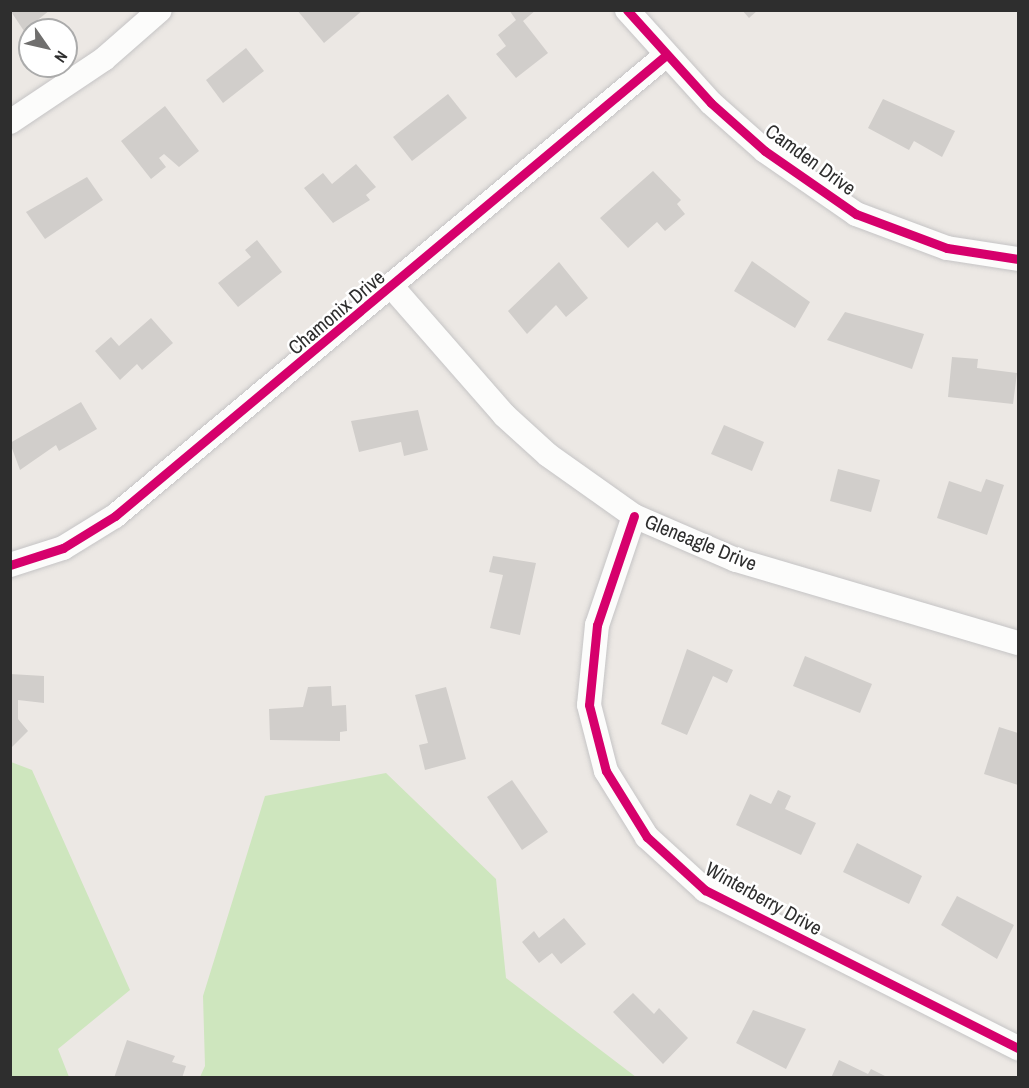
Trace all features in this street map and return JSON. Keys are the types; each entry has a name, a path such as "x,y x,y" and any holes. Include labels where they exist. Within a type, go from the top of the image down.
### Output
{"street":[{"path":"10,122 104,59 160,10"},
{"name":"Camden Drive","path":"627,10 665,56 765,151 855,214 947,248 1018,259"},
{"name":"Chamonix Drive","path":"10,565 63,548 115,516 393,288 665,56"},
{"name":"Gleneagle Drive","path":"393,288 504,416 548,456 634,516 736,560 1018,643"},
{"name":"Winterberry Drive","path":"634,516 597,625 589,705 606,771 636,821 669,860 705,890 1018,1048"}],"green space":[{"path":"11,762 32,770 130,990 58,1049 69,1077 11,1077"},
{"path":"386,773 496,879 506,978 636,1077 200,1077 205,1066 203,996 265,796"}],"building":[{"path":"10,10 50,10 40,18 18,18 18,22"},
{"path":"297,10 363,10 324,43"},
{"path":"509,10 536,10 523,21 548,53 516,78 496,54 506,46 498,35 516,20"},
{"path":"742,10 758,10 749,18"},
{"path":"246,48 264,71 223,103 206,80"},
{"path":"448,94 467,118 412,161 393,137"},
{"path":"883,99 955,131 942,157 914,141 909,150 868,128"},
{"path":"165,106 199,151 179,167 164,154 159,158 166,167 151,179 121,141"},
{"path":"356,164 376,187 366,195 370,200 333,223 304,188 323,173 332,184"},
{"path":"653,171 681,200 677,204 685,214 665,231 657,222 628,248 600,218"},
{"path":"87,177 103,200 45,239 26,212"},
{"path":"257,240 282,272 238,307 218,283 251,257 245,250"},
{"path":"752,261 810,302 795,328 734,291"},
{"path":"559,262 588,298 566,317 556,305 527,334 508,311"},
{"path":"845,312 924,334 912,369 827,340"},
{"path":"151,318 173,343 142,370 137,364 120,380 95,351 111,337 119,346"},
{"path":"952,357 978,359 977,368 1017,373 1013,404 948,397"},
{"path":"81,402 97,429 59,451 56,445 20,470 10,443"},
{"path":"418,410 428,450 404,456 401,442 359,452 351,421"},
{"path":"724,425 764,442 752,471 711,454"},
{"path":"838,469 880,480 871,512 830,501"},
{"path":"986,479 1004,485 987,535 937,518 949,481 981,492"},
{"path":"493,556 536,563 520,635 490,628 503,575 489,572"},
{"path":"687,649 733,670 727,683 713,676 687,735 661,724"},
{"path":"805,656 872,684 860,713 793,686"},
{"path":"10,674 44,676 44,703 18,700 18,719 28,731 10,749"},
{"path":"331,686 332,706 346,705 347,731 340,732 340,741 270,740 269,709 303,707 308,687"},
{"path":"446,687 466,759 425,770 419,745 428,743 415,695"},
{"path":"999,727 1018,733 1018,785 984,774"},
{"path":"512,780 548,832 522,850 487,797"},
{"path":"778,790 791,796 785,809 816,823 801,855 736,825 750,794 771,804"},
{"path":"857,843 922,876 909,904 843,872"},
{"path":"957,896 1014,925 997,959 941,925"},
{"path":"564,918 586,944 561,964 552,953 539,963 522,942 534,931 539,938"},
{"path":"633,993 654,1014 659,1008 688,1038 663,1064 613,1012"},
{"path":"753,1010 806,1029 786,1069 736,1043"},
{"path":"127,1040 175,1056 172,1062 186,1066 182,1078 114,1078"},
{"path":"839,1060 868,1074 871,1069 889,1078 831,1078"}],"cycle path":[{"path":"627,10 711,103 765,151 856,214 947,248 1018,259"},
{"path":"10,565 63,548 115,516 665,56"},
{"path":"634,516 597,625 589,705 606,771 647,837 705,890 1018,1048"}]}
